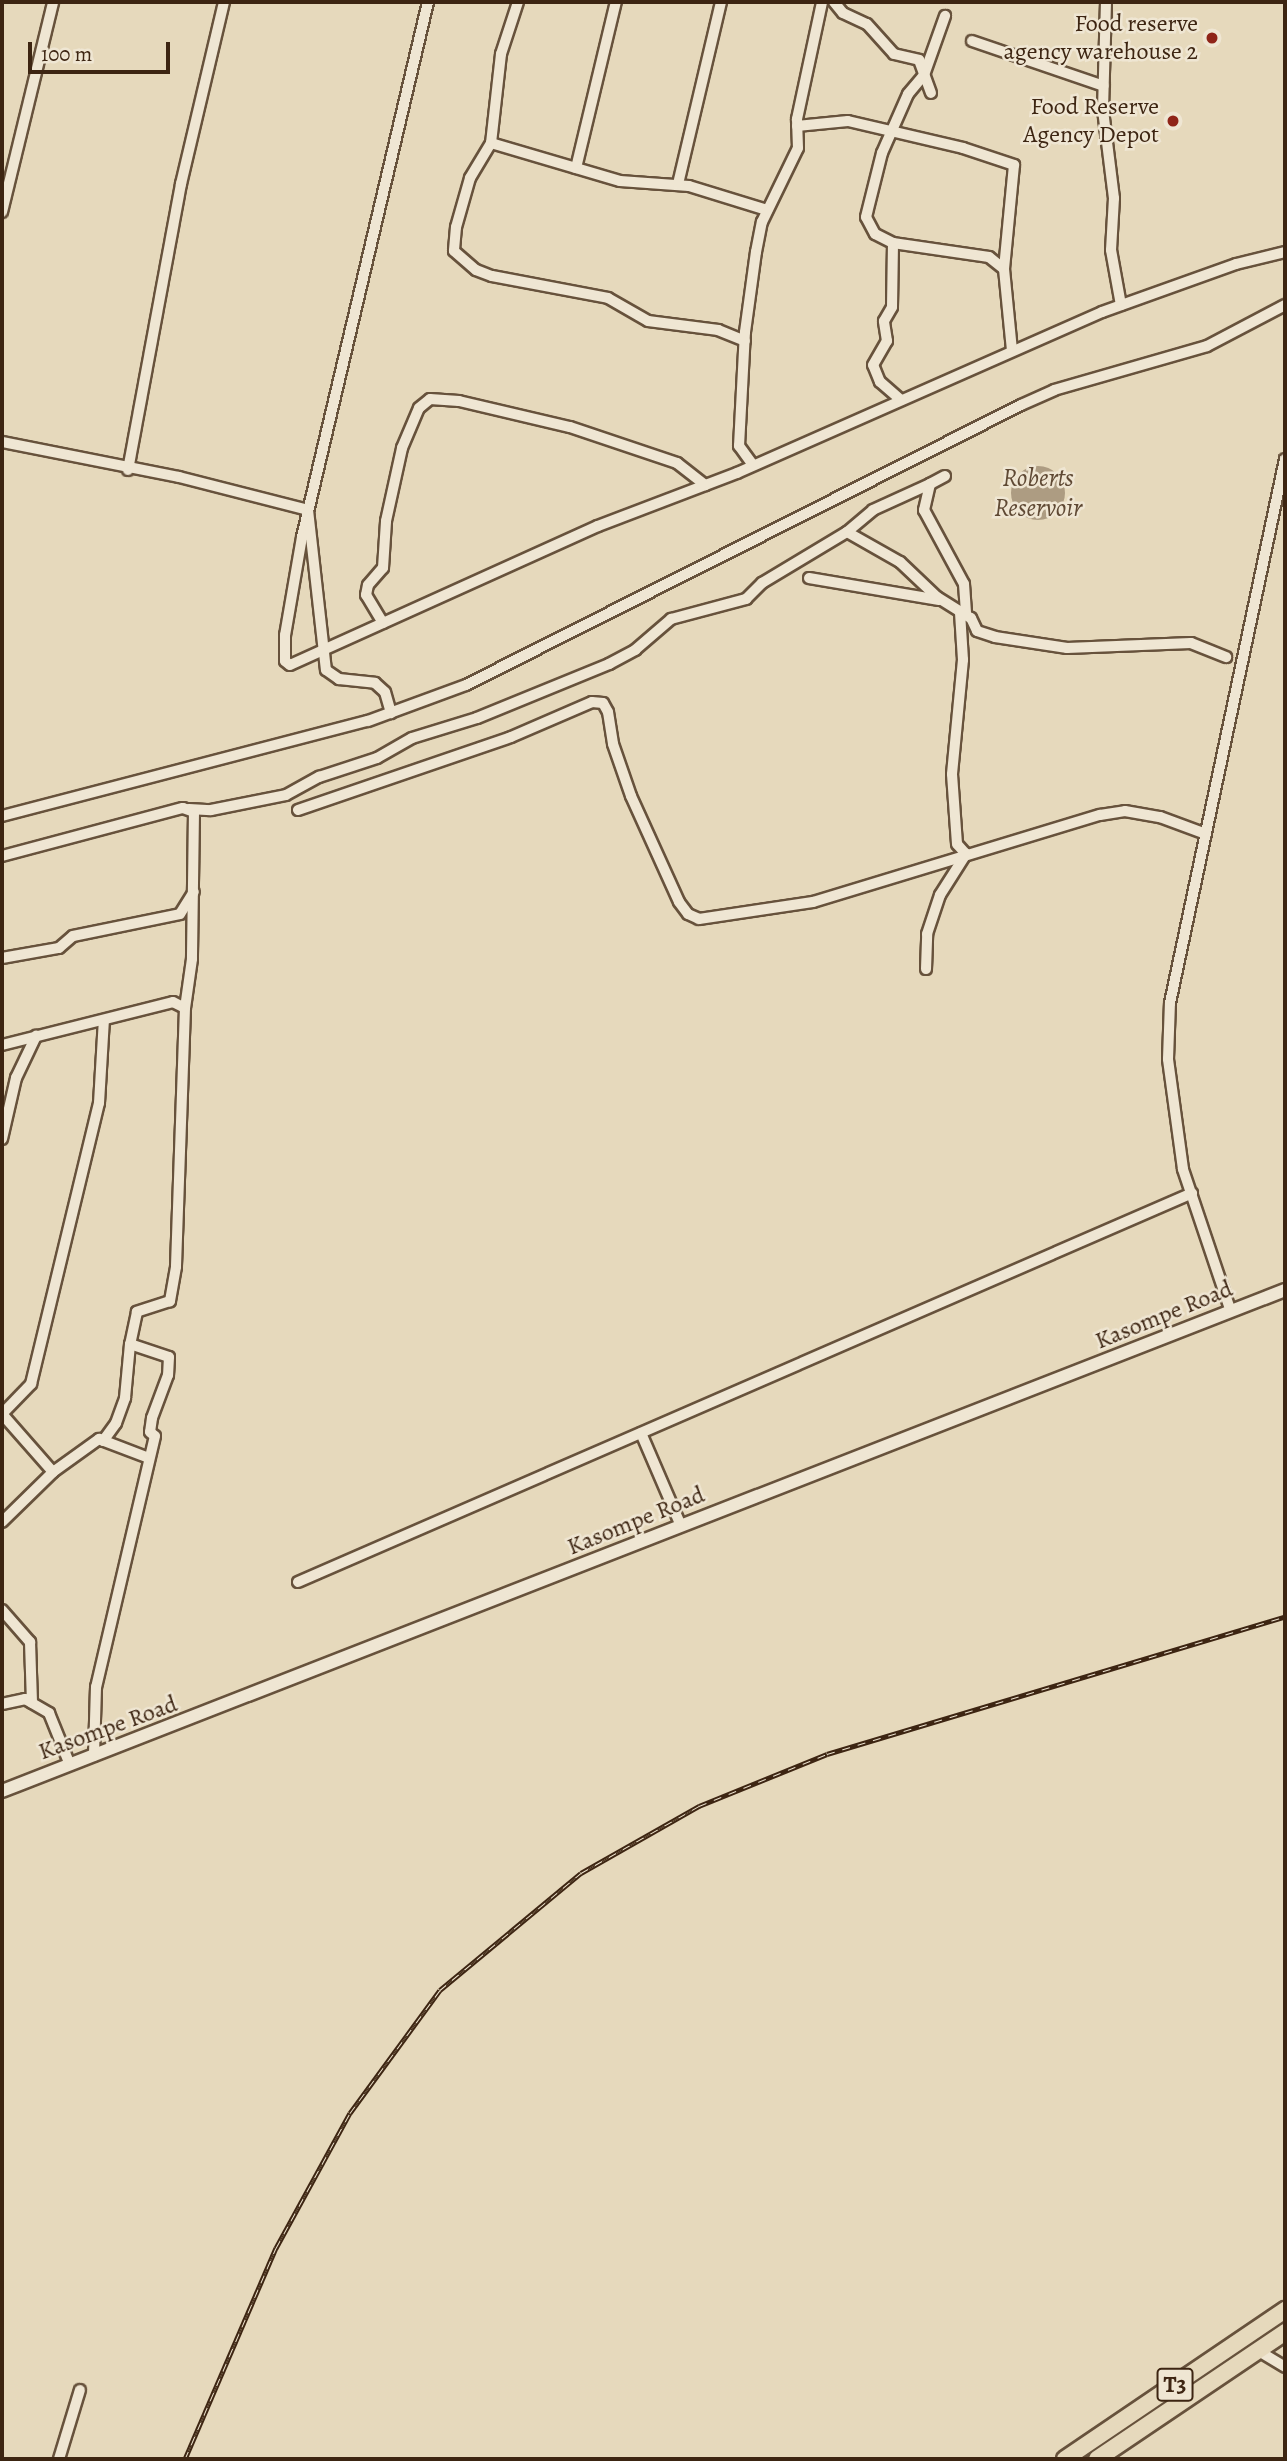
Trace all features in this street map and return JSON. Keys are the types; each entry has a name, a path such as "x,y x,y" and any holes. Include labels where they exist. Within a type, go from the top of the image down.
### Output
{"highway":[{"name":"T3","path":"1065,2459 1285,2310"},
{"name":"T3","path":"1097,2459 1285,2332"}],"street":[{"path":"2,212 53,2"},
{"path":"128,470 181,184 224,2"},
{"path":"428,2 308,510 289,611 285,661 298,665 383,623 598,526 753,465 1121,305 1236,264 1285,252"},
{"path":"518,2 501,54 491,143 470,178 456,226 454,251 462,260 492,276 608,298 648,321 718,330 745,341"},
{"path":"576,168 616,2"},
{"path":"678,184 721,2"},
{"path":"753,465 739,446 745,341 756,252 767,210 798,148 797,126 822,2"},
{"path":"834,2 843,13 867,24 894,54 919,60 931,93"},
{"path":"1106,2 1104,86 1114,198 1111,250 1121,305"},
{"path":"945,16 924,75 908,94 893,134 882,153 866,217 875,234 894,243 989,257 1004,269"},
{"path":"972,41 1104,86"},
{"path":"797,126 848,121 893,134 964,148 1014,165 1004,269 1012,351"},
{"path":"491,143 643,186 678,184 767,210"},
{"path":"894,243 892,307 884,320 887,341 873,365 880,382 901,400"},
{"path":"2,816 391,713 466,685 1021,405 1054,390 1207,345 1285,305"},
{"path":"383,623 366,595 368,585 383,568 386,521 402,449 419,408 430,399 459,401 570,426 668,459 705,485"},
{"path":"2,442 128,470 178,477 308,510"},
{"path":"1230,1309 1192,1193 1174,1120 1168,1059 1170,1003 1285,459"},
{"path":"2,856 189,809 211,810 286,795 319,777 377,758 412,738 477,718 609,664 635,650 662,624 746,599 771,577 847,532 873,510 945,476"},
{"path":"930,484 924,510 964,584 962,660 952,774 957,844 966,855"},
{"path":"308,510 324,653 330,676 382,687 391,713"},
{"path":"847,532 900,562 942,600 963,614 977,631 1026,645 1068,648 1191,643 1226,657"},
{"path":"809,578 942,600"},
{"path":"298,810 511,737 593,702 603,704 608,712 613,744 631,796 679,902 688,914 699,919 813,902 966,855 1125,811 1160,817 1206,834"},
{"path":"103,1441 116,1423 125,1398 130,1344 137,1312 170,1301 176,1267 185,1008 192,960 196,821 189,809"},
{"path":"926,969 927,934 940,895 966,855"},
{"path":"2,958 59,948 73,936 180,914 194,891"},
{"path":"2,1045 173,1002 185,1008"},
{"path":"53,1472 2,1414 31,1384 99,1103 104,1020"},
{"path":"2,1139 16,1078 36,1036"},
{"path":"299,1582 1192,1193"},
{"name":"Kasompe Road","path":"2,1791 1230,1309 1285,1290"},
{"path":"94,1756 96,1687 155,1436 150,1432 152,1418 165,1386 169,1357 130,1344"},
{"path":"641,1433 681,1526"},
{"path":"2,1522 53,1472 95,1440 149,1458"},
{"path":"2,1610 30,1642 32,1703"},
{"path":"2,1704 25,1699 51,1716 70,1765"},
{"path":"1257,2350 1285,2367"},
{"path":"58,2459 80,2389"}],"water":[{"name":"Roberts Reservoir","path":"1038,466 1057,474 1065,493 1057,512 1038,520 1019,512 1011,493 1019,474"}],"railway":[{"path":"185,2459 276,2248 350,2113 440,1990 581,1873 699,1806 827,1754 1285,1617"}],"place":[{"name":"Food reserve agency warehouse 2","path":"1212,38"},
{"name":"Food Reserve Agency Depot","path":"1173,121"}]}
